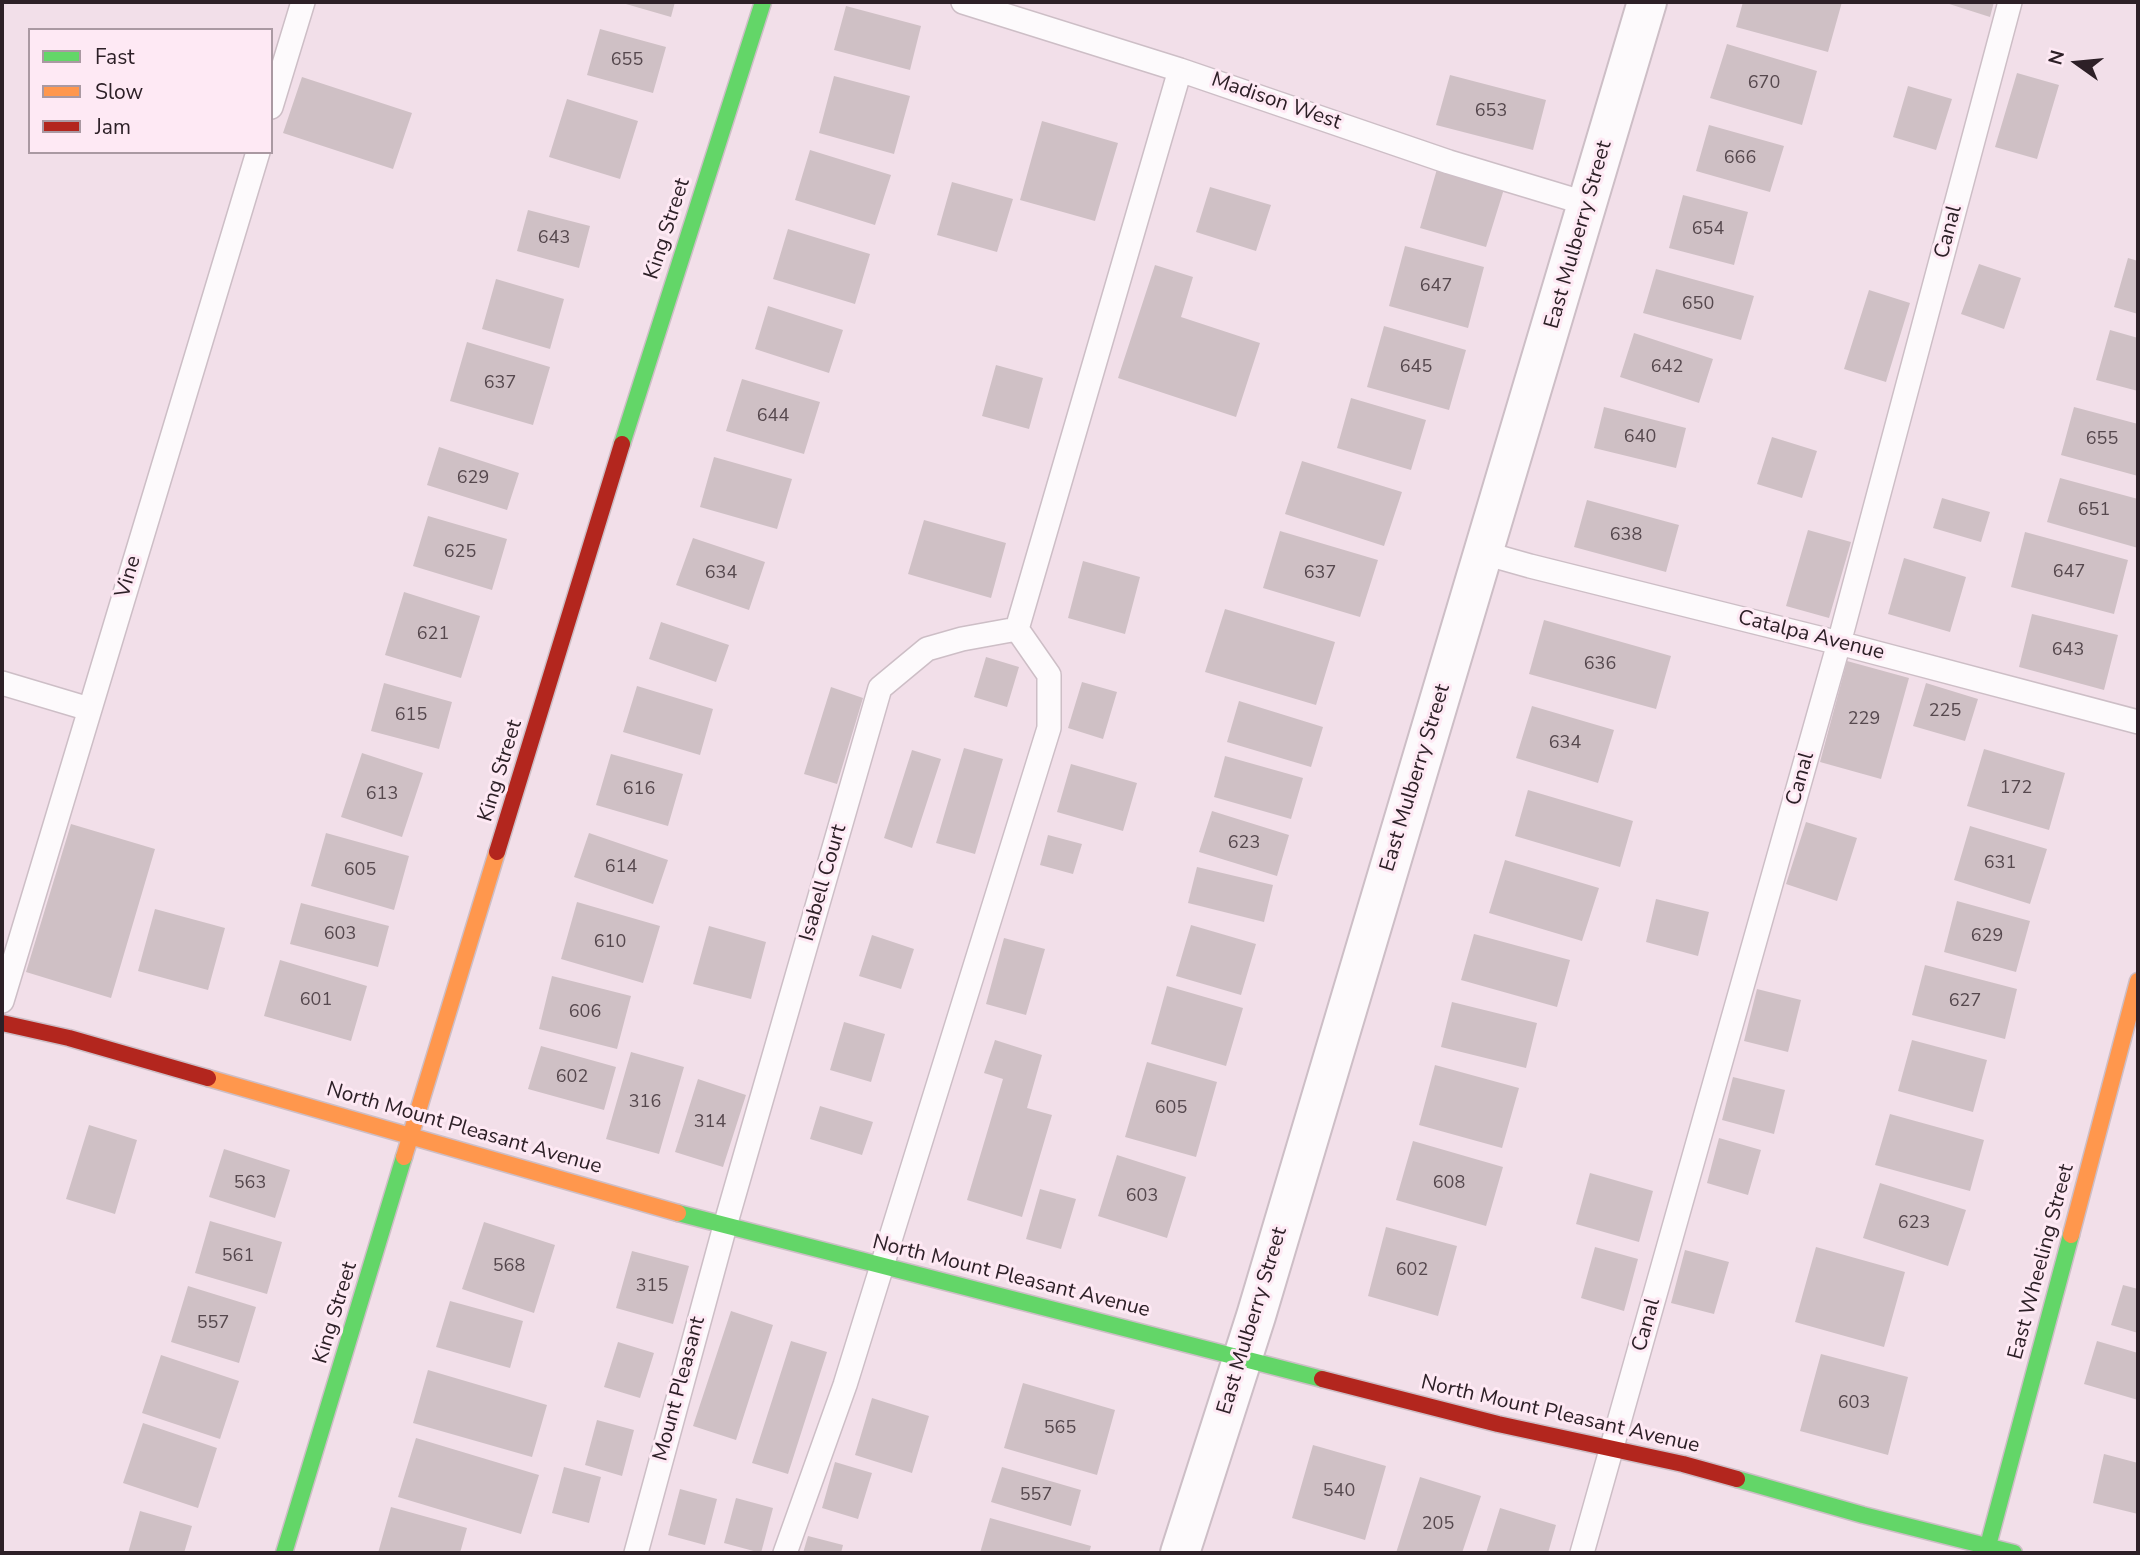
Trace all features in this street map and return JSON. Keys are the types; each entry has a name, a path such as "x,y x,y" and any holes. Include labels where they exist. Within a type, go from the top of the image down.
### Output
{"street":[{"name":"King Street","path":"284,1553 609,485 763,2"},
{"name":"East Mulberry Street","path":"1180,1553 1243,1359 1647,2"},
{"name":"East Wheeling Street","path":"1987,1550 2138,981"},
{"name":"North Mount Pleasant Avenue","path":"2,1023 69,1038 725,1226 1498,1424 1683,1464 1987,1550 2014,1553"}],"lane":[{"path":"273,100 303,2"},
{"name":"Madison West","path":"963,2 1180,70 1449,162 1588,204"},
{"name":"Canal","path":"1581,1553 1839,643 2010,2"},
{"path":"785,1553 845,1385 1049,728 1049,675 1017,629 1180,70"},
{"name":"Vine","path":"2,1001 257,154"},
{"name":"Catalpa Avenue","path":"1484,553 2138,722"},
{"name":"Isabell Court","path":"725,1226 880,688 927,649 961,639 1017,629"},
{"path":"2,683 89,709"},
{"name":"Mount Pleasant","path":"636,1553 725,1226"}],"building":[{"path":"619,2 675,2 671,17"},
{"path":"1743,2 1842,2 1828,52 1736,27"},
{"path":"1943,2 1994,2 1990,17"},
{"path":"846,6 921,26 910,70 834,50"},
{"path":"600,29 666,47 653,93 587,75"},
{"path":"1727,44 1817,71 1802,125 1710,98"},
{"path":"2017,73 2059,85 2037,159 1995,147"},
{"path":"1450,75 1546,100 1533,150 1436,125"},
{"path":"834,76 910,96 894,154 819,133"},
{"path":"302,77 412,113 393,169 283,133"},
{"path":"1908,86 1952,99 1936,150 1893,137"},
{"path":"567,99 638,121 620,179 549,157"},
{"path":"1042,121 1118,143 1095,221 1020,200"},
{"path":"1709,125 1784,146 1770,192 1696,171"},
{"path":"810,150 891,175 875,225 795,200"},
{"path":"1437,169 1504,189 1486,247 1420,228"},
{"path":"952,182 1013,199 997,252 937,235"},
{"path":"1210,187 1271,205 1256,251 1196,232"},
{"path":"1683,195 1748,212 1734,265 1669,248"},
{"path":"528,210 590,226 579,268 517,251"},
{"path":"788,229 870,254 855,304 773,279"},
{"path":"1405,246 1484,267 1468,328 1389,306"},
{"path":"2128,258 2138,261 2138,314 2114,307"},
{"path":"1979,264 2021,278 2004,329 1961,314"},
{"path":"1155,265 1193,277 1181,317 1260,343 1236,417 1118,378"},
{"path":"1656,269 1754,296 1741,340 1643,313"},
{"path":"496,279 564,299 550,349 482,329"},
{"path":"1869,290 1910,303 1886,382 1844,369"},
{"path":"768,306 843,330 829,373 755,349"},
{"path":"1384,326 1466,350 1449,410 1367,387"},
{"path":"2110,330 2138,338 2138,391 2096,380"},
{"path":"1634,333 1713,359 1699,403 1620,377"},
{"path":"467,342 550,367 533,425 450,401"},
{"path":"996,365 1043,378 1029,429 982,416"},
{"path":"742,379 820,402 804,454 726,431"},
{"path":"1351,398 1426,420 1411,470 1337,448"},
{"path":"1604,407 1686,428 1676,468 1594,448"},
{"path":"2074,407 2138,424 2138,476 2061,455"},
{"path":"1772,437 1817,451 1802,498 1757,484"},
{"path":"439,447 519,473 507,510 427,485"},
{"path":"714,457 792,479 777,529 700,507"},
{"path":"1302,461 1402,492 1384,546 1285,514"},
{"path":"2060,478 2138,499 2138,548 2047,522"},
{"path":"1942,498 1990,512 1981,542 1933,528"},
{"path":"1587,500 1679,525 1666,572 1574,547"},
{"path":"428,516 507,539 492,590 413,566"},
{"path":"924,520 1006,543 991,598 908,574"},
{"path":"1808,530 1851,542 1829,618 1786,606"},
{"path":"1280,531 1378,560 1360,617 1263,588"},
{"path":"2025,532 2128,560 2114,614 2011,587"},
{"path":"693,538 765,562 749,610 676,585"},
{"path":"1904,558 1966,577 1950,632 1888,614"},
{"path":"1083,561 1140,577 1125,634 1068,618"},
{"path":"404,592 480,616 461,678 385,655"},
{"path":"1225,609 1335,642 1316,705 1205,672"},
{"path":"2032,614 2118,635 2104,690 2019,667"},
{"path":"1544,620 1671,656 1656,709 1529,674"},
{"path":"661,622 729,645 716,682 649,659"},
{"path":"986,657 1019,667 1007,707 974,697"},
{"path":"1847,661 1909,678 1881,779 1820,762"},
{"path":"1082,682 1117,692 1103,739 1068,728"},
{"path":"384,683 452,702 439,749 371,731"},
{"path":"1926,683 1978,699 1965,741 1913,726"},
{"path":"637,686 713,709 700,755 623,732"},
{"path":"831,687 863,698 837,784 804,774"},
{"path":"1239,701 1323,727 1311,767 1227,742"},
{"path":"1532,706 1614,730 1598,783 1516,758"},
{"path":"964,748 1003,759 975,854 936,843"},
{"path":"1984,749 2065,773 2049,830 1967,806"},
{"path":"912,750 941,759 912,848 884,838"},
{"path":"362,753 423,773 402,837 341,817"},
{"path":"611,754 683,774 668,826 596,805"},
{"path":"1225,756 1303,778 1291,819 1214,797"},
{"path":"1071,764 1137,783 1123,831 1057,812"},
{"path":"1528,790 1633,821 1620,867 1515,836"},
{"path":"1212,811 1289,835 1277,876 1199,852"},
{"path":"1806,822 1857,838 1837,901 1786,884"},
{"path":"71,824 155,849 111,998 26,972"},
{"path":"1970,826 2047,849 2030,904 1954,880"},
{"path":"326,833 409,856 394,910 311,886"},
{"path":"589,833 668,860 653,904 574,877"},
{"path":"1048,835 1082,844 1073,874 1040,865"},
{"path":"1505,860 1599,888 1582,941 1489,913"},
{"path":"1197,867 1273,885 1264,922 1188,903"},
{"path":"1656,899 1709,912 1698,956 1646,942"},
{"path":"1957,901 2030,921 2016,972 1944,952"},
{"path":"577,902 660,926 643,983 561,959"},
{"path":"301,903 389,926 378,967 290,944"},
{"path":"155,909 225,928 208,990 138,971"},
{"path":"1191,925 1256,944 1241,995 1176,976"},
{"path":"709,926 766,942 751,999 693,984"},
{"path":"1474,934 1570,960 1557,1007 1461,980"},
{"path":"872,935 914,949 901,989 859,976"},
{"path":"1004,938 1045,949 1026,1015 986,1004"},
{"path":"280,960 367,986 351,1041 264,1016"},
{"path":"1925,965 2017,989 2005,1039 1912,1015"},
{"path":"552,976 631,996 617,1049 539,1029"},
{"path":"1167,986 1243,1008 1226,1066 1151,1044"},
{"path":"1757,989 1801,1000 1788,1052 1744,1041"},
{"path":"1452,1002 1537,1023 1526,1068 1441,1047"},
{"path":"844,1022 885,1034 871,1082 830,1070"},
{"path":"995,1040 1042,1055 1027,1108 1052,1115 1022,1217 967,1200 1003,1079 984,1073"},
{"path":"1912,1040 1987,1060 1973,1112 1898,1091"},
{"path":"541,1046 616,1067 604,1110 528,1089"},
{"path":"631,1052 684,1067 659,1154 606,1139"},
{"path":"1147,1062 1217,1082 1196,1157 1125,1137"},
{"path":"1435,1065 1519,1088 1502,1148 1419,1125"},
{"path":"1733,1077 1785,1090 1774,1134 1722,1120"},
{"path":"698,1079 746,1095 723,1167 675,1152"},
{"path":"820,1106 873,1122 862,1155 810,1139"},
{"path":"1890,1114 1984,1140 1970,1191 1875,1165"},
{"path":"89,1125 137,1140 115,1214 66,1199"},
{"path":"1719,1138 1761,1150 1748,1195 1707,1183"},
{"path":"1413,1141 1503,1167 1486,1226 1396,1200"},
{"path":"224,1149 290,1170 275,1218 209,1197"},
{"path":"1117,1155 1186,1177 1167,1238 1098,1216"},
{"path":"1590,1173 1653,1191 1639,1242 1576,1224"},
{"path":"1880,1183 1966,1210 1948,1266 1863,1238"},
{"path":"1040,1189 1076,1199 1061,1249 1026,1239"},
{"path":"210,1221 282,1242 267,1294 195,1273"},
{"path":"484,1222 555,1245 534,1313 462,1289"},
{"path":"1386,1227 1457,1246 1438,1316 1368,1296"},
{"path":"1595,1247 1638,1259 1624,1311 1581,1298"},
{"path":"1816,1247 1905,1272 1884,1347 1795,1322"},
{"path":"1685,1250 1729,1262 1714,1314 1671,1303"},
{"path":"632,1251 689,1266 673,1324 616,1308"},
{"path":"2123,1285 2138,1289 2138,1333 2111,1325"},
{"path":"188,1286 256,1307 239,1363 171,1342"},
{"path":"450,1301 523,1321 510,1368 436,1347"},
{"path":"731,1311 773,1325 736,1440 693,1426"},
{"path":"791,1341 827,1352 788,1474 752,1463"},
{"path":"2097,1341 2138,1353 2138,1400 2084,1384"},
{"path":"618,1342 654,1353 640,1398 604,1387"},
{"path":"1821,1354 1908,1377 1888,1455 1800,1431"},
{"path":"161,1355 239,1381 220,1439 142,1413"},
{"path":"428,1370 547,1405 532,1457 413,1423"},
{"path":"1023,1383 1115,1410 1097,1475 1004,1448"},
{"path":"872,1398 929,1416 912,1473 855,1455"},
{"path":"597,1420 634,1430 622,1476 585,1465"},
{"path":"143,1423 217,1448 198,1508 123,1483"},
{"path":"416,1438 539,1475 521,1534 398,1497"},
{"path":"1313,1445 1386,1466 1365,1540 1292,1518"},
{"path":"2104,1454 2138,1463 2138,1514 2093,1503"},
{"path":"835,1462 872,1473 858,1519 822,1508"},
{"path":"564,1467 601,1477 589,1523 552,1513"},
{"path":"1002,1467 1081,1490 1071,1526 991,1502"},
{"path":"1420,1477 1481,1496 1462,1553 1396,1553"},
{"path":"680,1489 717,1499 705,1545 668,1535"},
{"path":"736,1498 773,1508 761,1553 724,1543"},
{"path":"391,1507 467,1528 460,1553 378,1553"},
{"path":"1500,1508 1556,1525 1548,1553 1486,1553"},
{"path":"140,1511 192,1526 184,1553 128,1553"},
{"path":"990,1518 1091,1546 1089,1553 980,1553"},
{"path":"808,1536 843,1545 841,1553 803,1553"}],"traffic: fast":[{"path":"622,444 763,2"},
{"path":"284,1553 404,1157"},
{"path":"678,1213 1322,1379"},
{"path":"1986,1553 2071,1235"},
{"path":"1737,1479 1863,1515 2014,1553"}],"traffic: slow":[{"path":"404,1157 497,852"},
{"path":"2071,1235 2138,981"},
{"path":"208,1078 678,1213"}],"traffic: jam":[{"path":"497,852 622,444"},
{"path":"2,1023 69,1038 208,1078"},
{"path":"1322,1379 1498,1424 1683,1464 1737,1479"}]}
